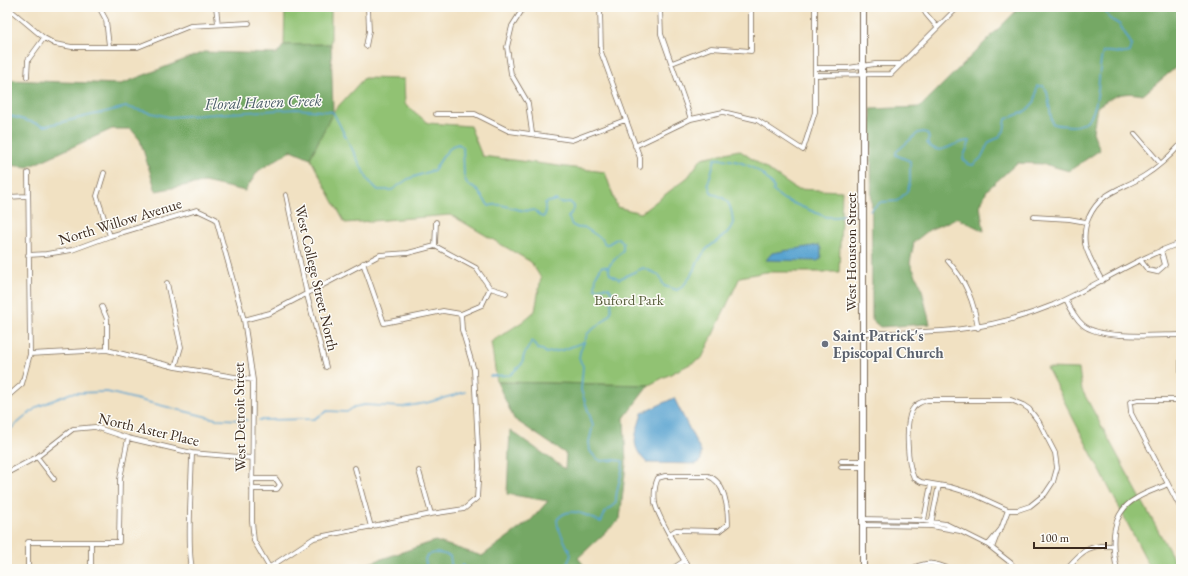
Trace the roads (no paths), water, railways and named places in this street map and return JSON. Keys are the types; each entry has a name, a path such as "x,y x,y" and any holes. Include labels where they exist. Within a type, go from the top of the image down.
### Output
{"main road":[{"name":"West Houston Street","path":"862,7 863,569"}],"street":[{"path":"7,7 44,38 55,44 72,48 108,46 138,47 190,26 249,23"},
{"path":"99,7 106,20 108,46"},
{"path":"216,7 218,24"},
{"path":"366,46 369,31 368,7"},
{"path":"524,7 512,26 506,47 511,74 528,103 532,133"},
{"path":"600,7 601,52 640,158 640,167"},
{"path":"660,7 661,34 691,119"},
{"path":"672,63 711,48 751,51 751,7"},
{"path":"635,146 691,119 723,112 757,120 803,150 814,112 815,7"},
{"path":"922,7 937,27"},
{"path":"815,75 891,74 958,7"},
{"path":"27,77 28,60 44,38"},
{"path":"815,68 848,68 875,64 901,64"},
{"path":"436,114 475,114 509,131 532,133 572,140 625,120"},
{"path":"1135,134 1160,163"},
{"path":"1102,281 1086,246 1086,222 1093,208 1102,198 1144,176 1181,144"},
{"path":"7,397 22,384 30,354 27,196 28,173"},
{"path":"104,173 97,196 110,236"},
{"name":"West College Street North","path":"286,195 307,295 326,367"},
{"path":"7,197 27,196"},
{"name":"North Willow Avenue","path":"28,255 72,250 110,236 197,210 216,219"},
{"path":"1034,217 1069,219 1086,222"},
{"name":"West Detroit Street","path":"216,219 244,320 253,380 252,521 254,541 268,568"},
{"path":"435,246 436,222"},
{"path":"863,333 921,333 978,328 1025,315 1066,299 1140,260 1181,243"},
{"path":"244,320 270,313 307,295 380,255 408,253 435,246 476,268 490,288 506,293"},
{"path":"1140,260 1148,270 1157,272 1165,265 1161,250"},
{"path":"948,261 960,277 969,294 978,328"},
{"path":"363,263 384,323 443,311 461,314 482,305 490,288"},
{"path":"167,283 182,347 175,367"},
{"path":"1066,299 1078,320 1086,327 1097,332 1109,335 1181,334 1181,400 1138,400 1130,402 1131,413 1181,509"},
{"path":"102,307 108,319 107,350"},
{"path":"268,568 314,538 431,514 464,509 477,498 479,466 474,370 462,330 461,314"},
{"path":"30,354 107,350 175,367 253,380"},
{"path":"935,400 1011,400 1029,409 1039,422 1054,453 1057,468 1050,488 1036,501 1025,508 1008,510 973,494 922,482 914,478 910,470 909,460 909,416 914,407 920,403 935,400"},
{"name":"North Aster Place","path":"7,473 37,458 73,429 95,426 128,438 192,452 252,458"},
{"path":"28,569 28,542 119,542 120,479 128,438"},
{"path":"185,569 192,567 192,452"},
{"path":"37,458 54,479"},
{"path":"841,461 863,464"},
{"path":"841,467 863,464"},
{"path":"355,468 371,527"},
{"path":"419,471 431,514"},
{"path":"670,534 676,530 719,531 728,524 728,509 718,482 714,478 708,476 665,476 658,478 656,483 655,504 670,534 684,561 690,569"},
{"path":"252,479 276,479 280,484 277,489 252,489"},
{"path":"924,520 931,484"},
{"path":"1118,569 1113,546 1114,533 1124,508 1136,498 1168,484"},
{"path":"931,526 939,485"},
{"path":"926,508 934,510"},
{"path":"990,546 1004,523 1008,510"},
{"path":"863,522 924,520 955,527 990,546 1011,563 1015,569"},
{"path":"863,522 931,526 960,531"},
{"path":"91,542 91,569"},
{"path":"1068,567 1090,546 1113,546"},
{"path":"672,569 684,561"},
{"path":"913,568 926,562 950,569"}],"water":[{"path":"819,245 821,249 821,259 817,261 766,260 772,253"},
{"path":"674,398 701,452 701,460 697,464 647,463 635,445 636,434 642,413"}],"waterway":[{"path":"870,210 881,202 897,201 907,192 910,182 910,161 896,155 896,152 918,133 927,133 929,138 927,143 932,148 937,150 948,148 964,141 970,141 963,158 967,164 973,165 981,158 989,142 998,138 1004,131 1006,119 1024,112 1035,101 1037,86 1043,86 1047,91 1052,123 1071,126 1082,124 1090,118 1097,97 1103,52 1126,53 1130,52 1132,45 1120,25 1109,18 1103,7"},
{"name":"Floral Haven Creek","path":"7,115 45,126 126,107 169,117 296,109 333,112 368,180 378,190 392,190 408,179 434,170 452,146 458,144 463,147 464,176 467,184 477,190 489,206 500,205 528,211 534,210 543,217 545,215 545,203 556,200 560,203 570,202 574,206 574,209 568,217 572,225 578,228 584,227 602,239 605,244 608,244 618,238 623,243 623,250 608,267"},
{"path":"565,569 571,555 558,527 557,520 562,515 572,512 601,522 606,511 616,503 623,467 623,461 601,461 590,451 589,442 593,425 581,390 583,366 579,359 580,352 588,333 606,319 611,312 612,293 609,288 604,287 595,289 596,276 602,266 608,267 610,274 619,279 643,268 659,275 664,286 677,290 682,287 702,255 728,232 733,223 732,212 726,200 718,195 712,194 708,184 715,159 732,160 749,166 763,175 774,188 773,191 783,199 826,217 836,217 857,211"},
{"path":"490,376 510,375 522,364 524,355 532,341 535,343 537,349 543,350 546,353 563,350 584,342"},
{"path":"7,432 37,407 71,393 107,392 216,419 247,420"},
{"path":"259,420 314,419 327,411 347,412 354,407 364,405 402,407 426,403 465,392"},
{"path":"427,569 425,559 433,553 450,556 452,569"},
{"path":"459,569 463,565 466,569"}],"place":[{"name":"Saint Patrick's Episcopal Church","path":"825,344"}],"park label":[{"name":"Buford Park","path":"629,299"}]}
